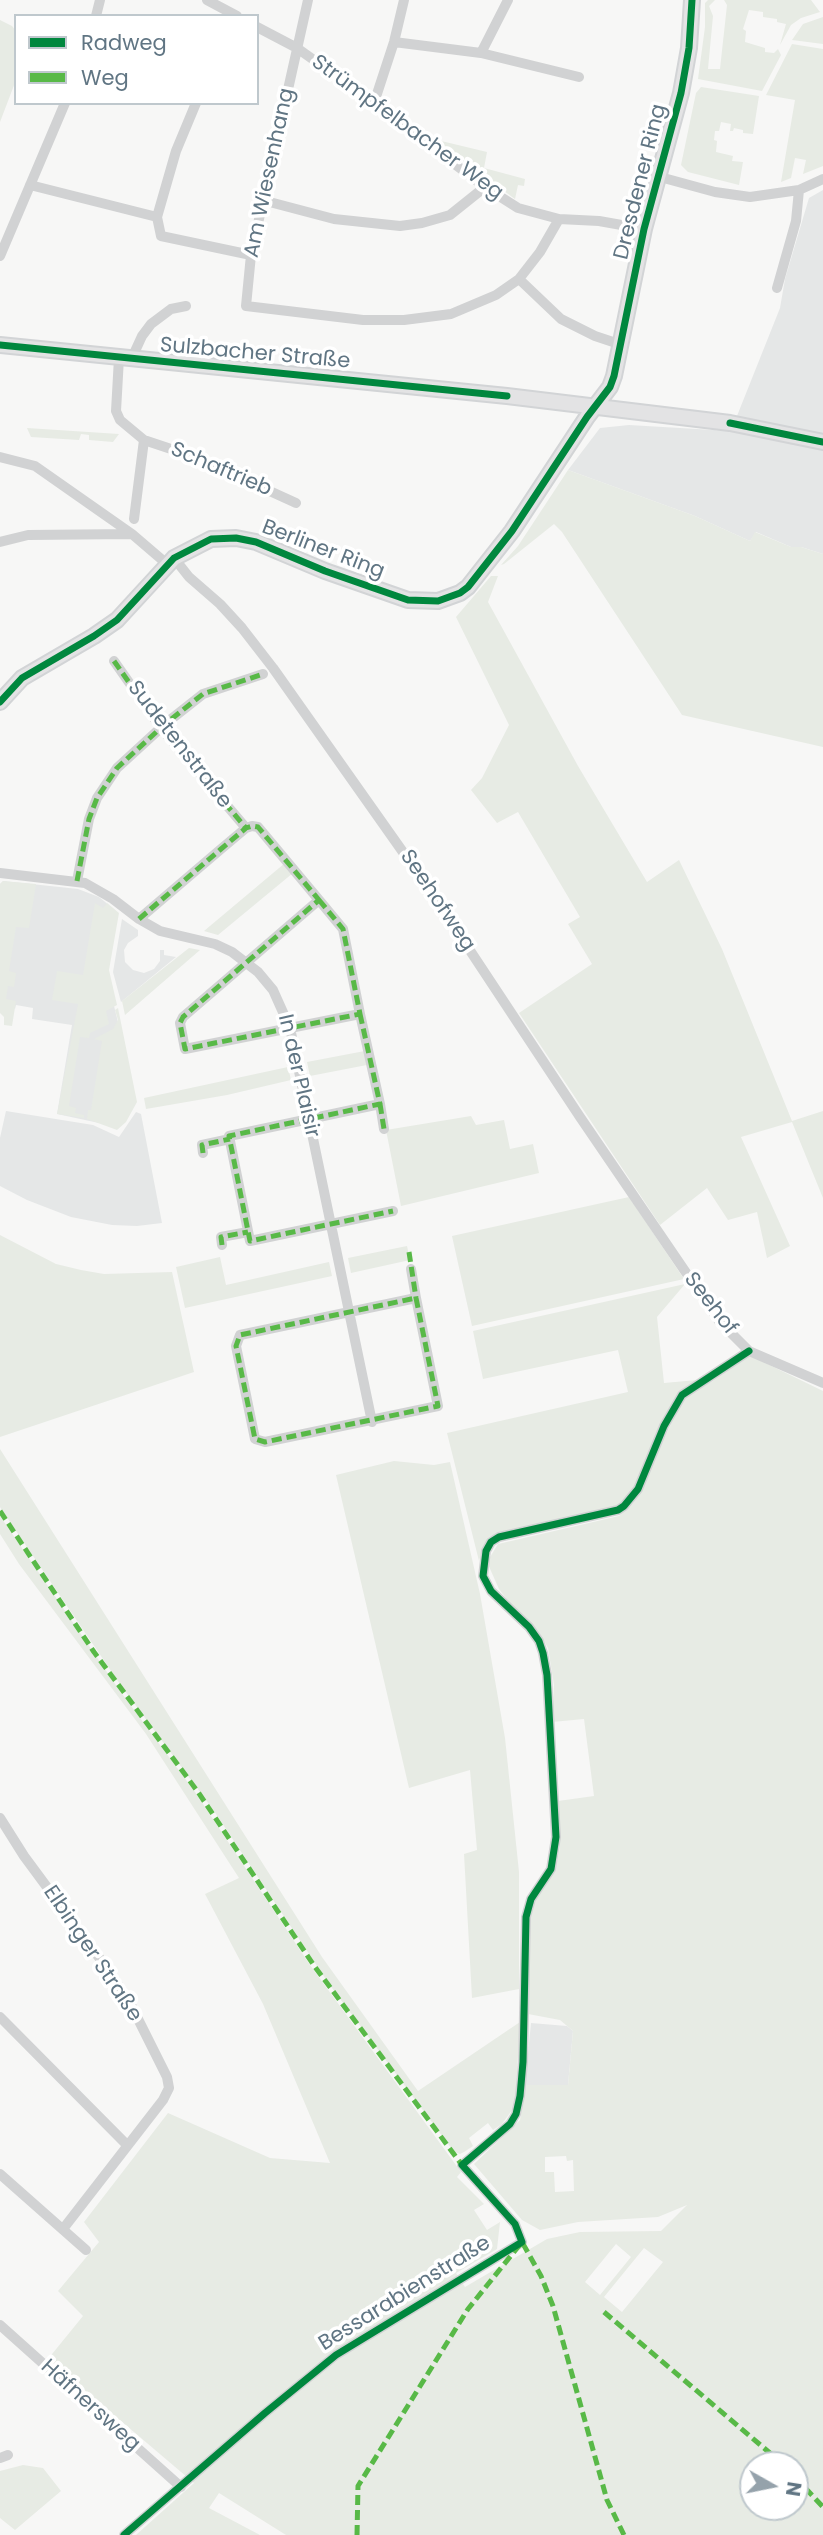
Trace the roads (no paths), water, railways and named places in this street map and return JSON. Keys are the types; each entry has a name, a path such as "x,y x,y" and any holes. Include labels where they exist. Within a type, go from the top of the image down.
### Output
{"street":[{"path":"207,0 233,14"},
{"name":"Am Wiesenhang","path":"308,0 262,200 251,255 246,306 349,319 404,320 451,314 496,295 519,279"},
{"path":"374,103 394,42 404,0"},
{"path":"481,53 508,0"},
{"name":"Dresdener Ring","path":"594,408 610,387 622,345 644,229 681,93 689,48 692,0"},
{"name":"Strümpfelbacher Weg","path":"259,28 297,48 485,187 518,208 559,219 599,221 644,229"},
{"path":"394,42 481,53 579,77"},
{"path":"0,256 64,105"},
{"path":"195,105 176,151 158,217 161,236 251,255"},
{"path":"660,177 737,196 761,197 799,190 823,179"},
{"path":"30,185 158,217"},
{"path":"262,200 334,219 400,226 450,215 485,187"},
{"path":"777,288 796,220 799,190"},
{"path":"559,219 540,252 519,279 561,319 595,336 622,345"},
{"path":"125,359 151,324 171,309 186,306"},
{"name":"Sulzbacher Straße","path":"0,345 420,386 750,426 823,442"},
{"name":"Schaftrieb","path":"125,359 115,401 120,420 144,440 195,457 296,503"},
{"name":"Berliner Ring","path":"0,702 22,678 117,620 171,561 211,539 236,538 256,542 325,571 408,600 438,601 448,598 468,587 490,560 594,408"},
{"name":"Schaftrieb","path":"134,519 144,440"},
{"name":"Seehofweg","path":"0,457 36,466 171,561 220,604 242,628 273,667 434,896 678,1262"},
{"path":"0,542 29,535 132,534"},
{"name":"Sudetenstraße","path":"114,661 161,728 246,828 258,827 319,900"},
{"path":"77,881 89,819 97,798 117,768 202,694 262,674"},
{"path":"139,919 246,828"},
{"name":"In der Plaisir","path":"0,873 77,881 95,887 159,931 223,948 247,964 273,990 290,1028 371,1421"},
{"path":"360,1014 186,1049 180,1023 183,1017 319,900 344,929 384,1129"},
{"path":"380,1104 229,1136 250,1241 393,1211"},
{"path":"203,1153 202,1145 230,1139"},
{"path":"222,1245 221,1237 248,1231"},
{"name":"Seehof","path":"678,1262 719,1321 749,1351 821,1380"},
{"path":"411,1269 438,1406 265,1442 257,1441 236,1346 237,1338 244,1333 416,1298"},
{"name":"Bessarabienstraße","path":"124,2535 274,2404 336,2355 522,2242 515,2224 462,2165 510,2124 516,2114 523,2062 526,1917 531,1899 551,1869 556,1837 548,1675 543,1653 539,1641 529,1627 491,1591 484,1576 486,1551 491,1542 499,1537 618,1510 624,1506 638,1489 664,1426 682,1395 749,1351"},
{"name":"Elbinger Straße","path":"0,1818 132,2007 167,2077 169,2088 163,2100 63,2229"},
{"path":"0,2018 127,2145"},
{"path":"0,2174 86,2250"},
{"name":"Häfnersweg","path":"0,2325 181,2487"}]}
